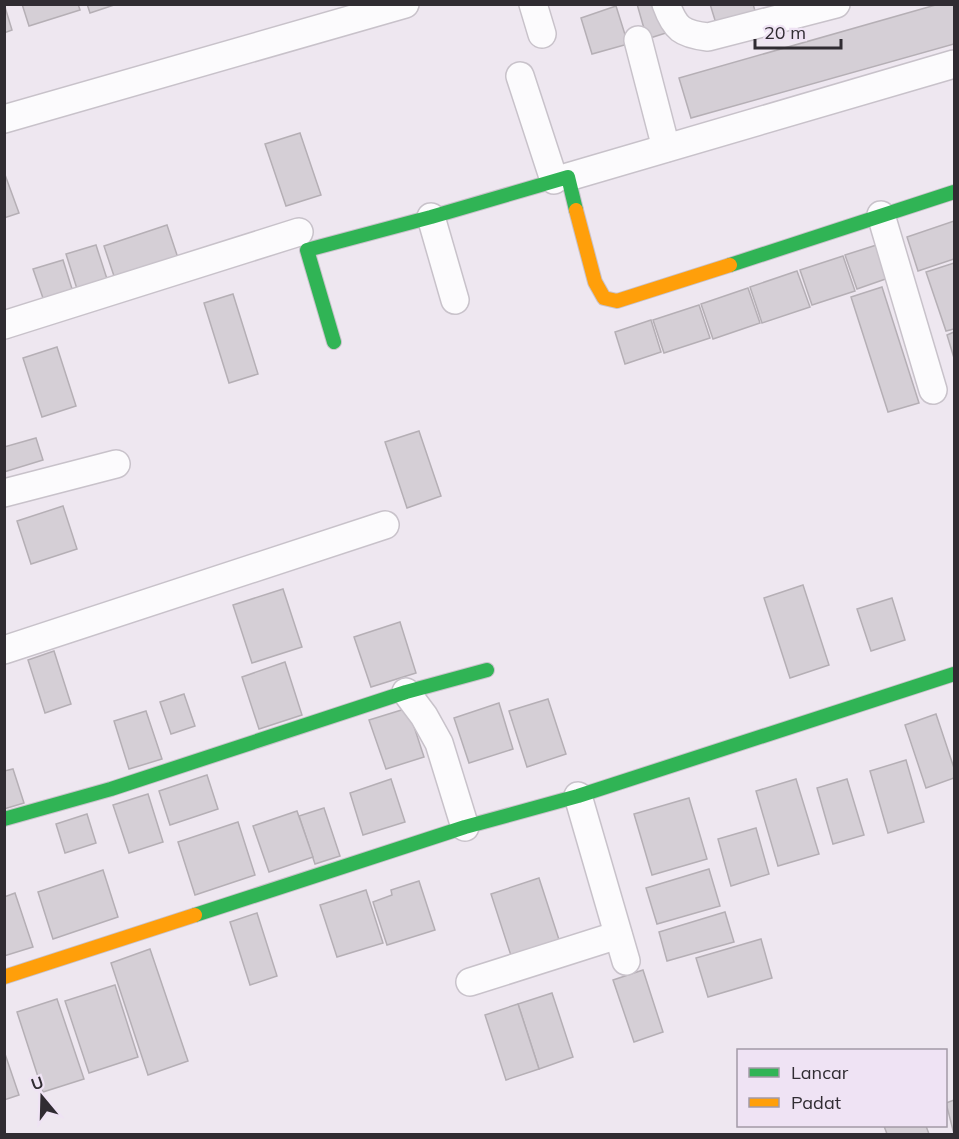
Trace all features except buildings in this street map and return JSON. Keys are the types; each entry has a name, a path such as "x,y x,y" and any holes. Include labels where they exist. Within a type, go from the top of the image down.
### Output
{"street":[{"path":"4,119 405,4"},
{"path":"533,4 542,34"},
{"path":"666,4 672,19 680,30 690,35 708,37 828,5"},
{"path":"639,40 666,148"},
{"path":"334,342 307,250 431,217 954,64"},
{"path":"520,76 561,178 595,282 604,298 617,301 954,192"},
{"path":"881,215 933,390"},
{"path":"431,217 455,300"},
{"path":"4,325 298,232"},
{"path":"4,493 116,464"},
{"path":"4,650 385,525"},
{"path":"4,819 111,789 406,692 487,670"},
{"path":"4,977 465,827 578,796 954,674"},
{"path":"406,692 440,743 465,827"},
{"path":"470,982 622,948 578,796"}],"traffic: fast":[{"path":"334,342 307,250 568,177 576,210"},
{"path":"730,265 954,192"},
{"path":"4,819 111,789 406,692 487,670"},
{"path":"195,915 465,827 578,796 954,674"}],"traffic: slow":[{"path":"576,210 595,282 604,298 617,301 730,265"},
{"path":"4,977 195,915"}]}
